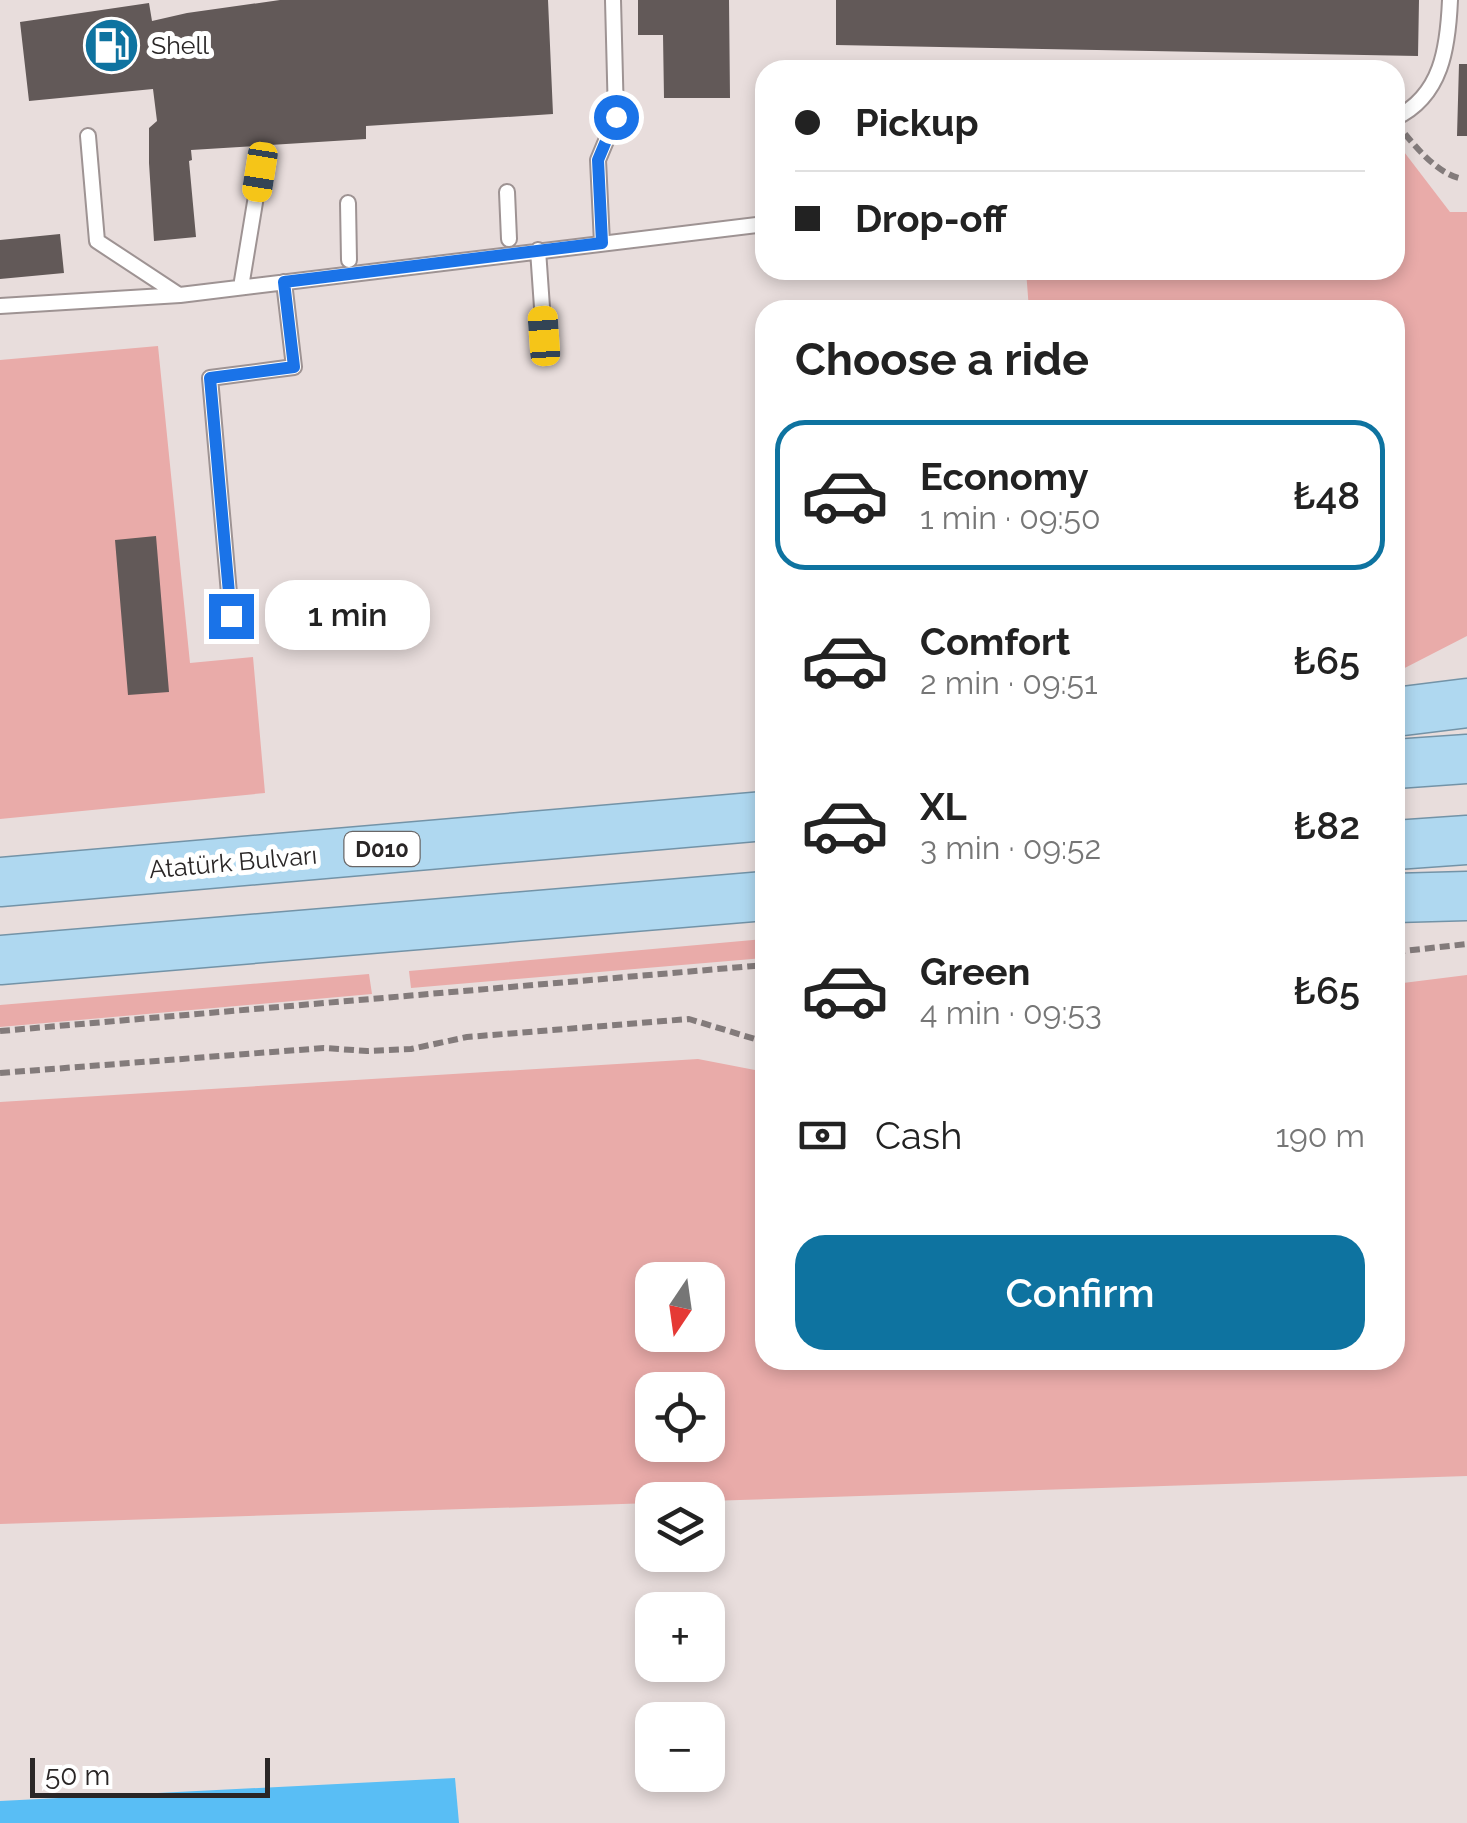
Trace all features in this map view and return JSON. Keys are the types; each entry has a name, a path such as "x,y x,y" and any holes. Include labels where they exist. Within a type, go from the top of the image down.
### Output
{"highway":[{"path":"1405,711 1467,703"},
{"path":"1405,763 1467,759"},
{"path":"380,849 755,794"},
{"name":"Atatürk Bulvarı","path":"0,882 755,817"},
{"path":"1405,844 1467,840"},
{"path":"1405,898 1467,896"},
{"path":"0,960 755,897"},
{"path":"389,928 755,920"}],"lane":[{"path":"602,243 598,160 616,117 613,0"},
{"path":"1405,115 1414,110 1440,70 1448,39 1450,0"},
{"path":"88,136 98,242 180,295"},
{"path":"242,287 260,172"},
{"path":"507,192 509,239"},
{"path":"348,203 349,260"},
{"path":"0,306 180,295 755,225"},
{"path":"538,250 544,336"},
{"path":"231,616 210,378 294,367 284,282"}],"path":[{"path":"1405,132 1451,177 1463,178"},
{"path":"1405,951 1467,944"},
{"path":"0,1032 755,967"},
{"path":"0,1073 324,1048 411,1049 467,1037 689,1019 755,1039"}],"shaded area":[{"path":"1405,153 1450,212 1467,212 1467,636 1405,668 1405,300 1028,300 1027,280 1405,280"},
{"path":"158,346 190,663 253,657 265,793 0,819 0,360"},
{"path":"755,940 755,959 411,988 409,971"},
{"path":"369,974 372,994 0,1027 0,1005"},
{"path":"1467,975 1467,1476 725,1500 725,1482 635,1482 635,1504 0,1524 0,1102 698,1059 755,1070 755,1370 1405,1370 1405,983"}],"water":[{"path":"455,1778 459,1823 0,1823 0,1801"}],"building":[{"path":"280,0 548,0 553,114 366,126 366,139 191,150 196,237 154,241 149,163 149,128 157,121 153,89 29,101 20,22 149,3 152,21"},
{"path":"638,0 729,0 730,98 664,98 663,35 638,35"},
{"path":"836,0 1419,0 1418,56 836,45"},
{"path":"1459,64 1467,64 1467,136 1457,136"},
{"path":"60,234 64,273 0,279 0,240"},
{"path":"156,536 169,692 128,695 115,540"}],"place":[{"name":"Shell","path":"112,45"}],"route":[{"path":"231,616 210,378 294,367 284,282 602,243 598,160 616,117"}]}
